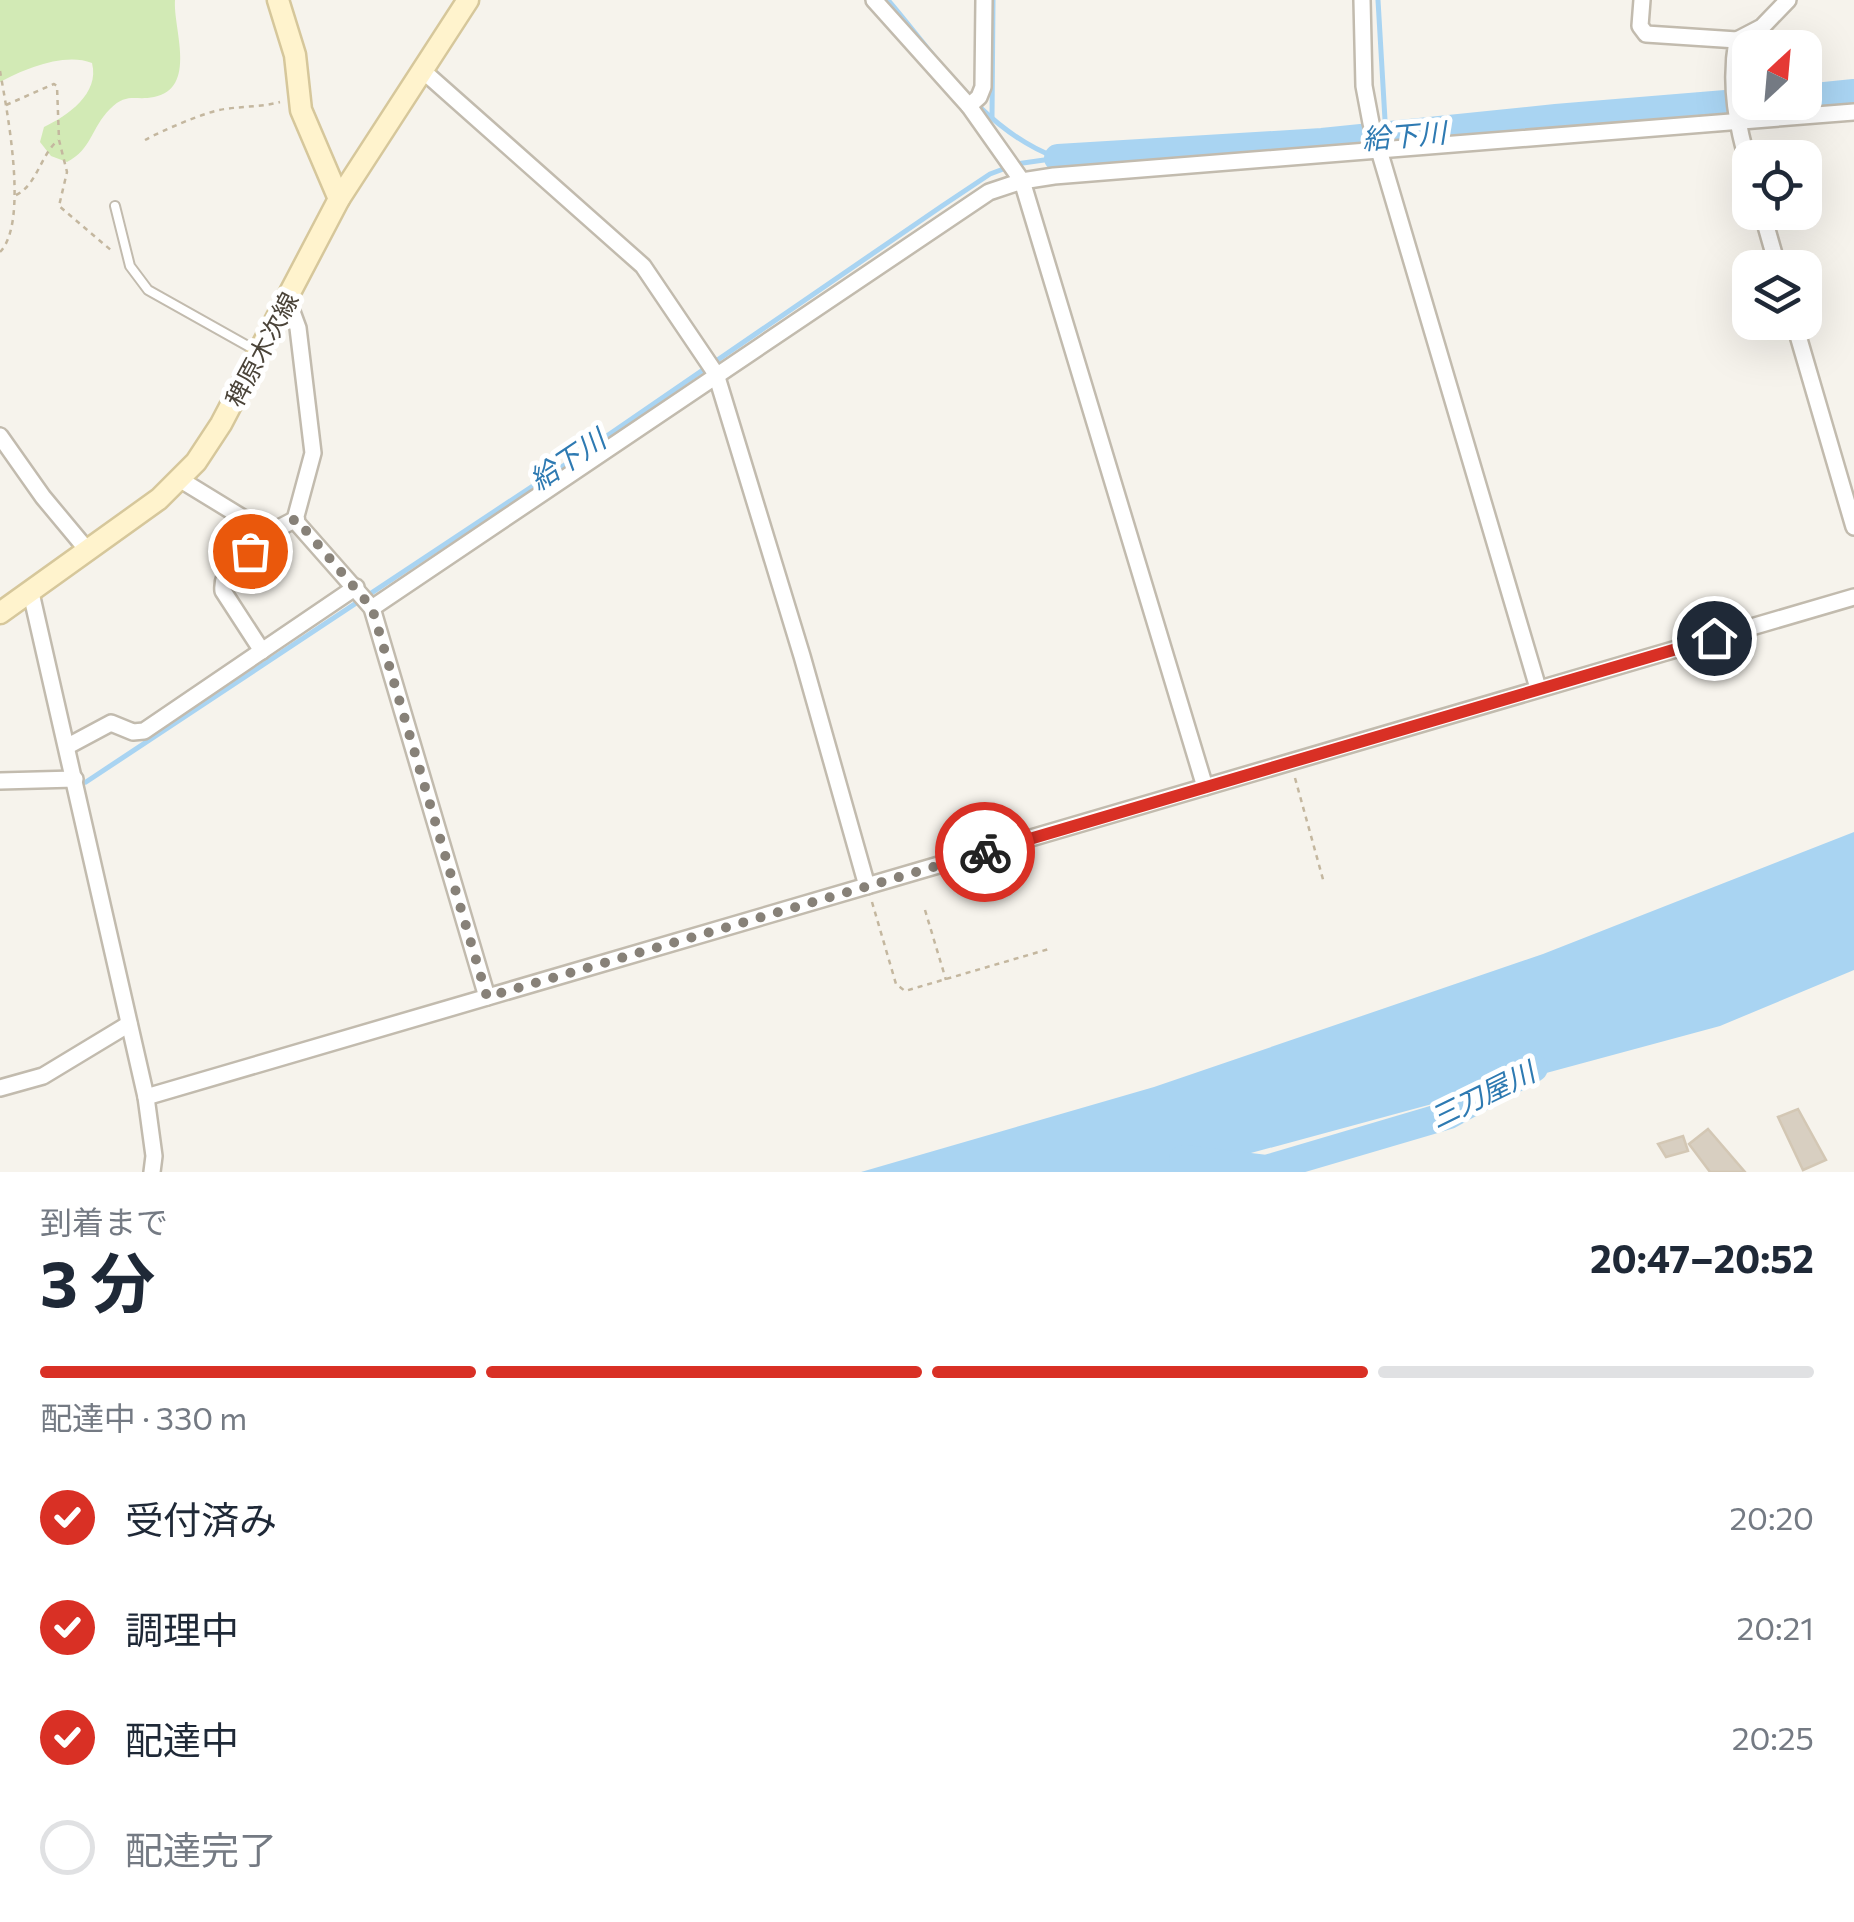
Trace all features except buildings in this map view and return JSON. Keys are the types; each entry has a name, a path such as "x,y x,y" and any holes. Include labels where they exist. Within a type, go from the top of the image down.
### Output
{"main road":[{"path":"278,0 295,55 307,127 339,199"},
{"name":"稗原木次線","path":"0,614 181,480 214,436 339,199 468,0"}],"street":[{"path":"874,0 973,102 1019,178 1205,787"},
{"path":"973,102 983,83 984,0"},
{"path":"1362,0 1364,86 1371,123 1538,688"},
{"path":"1642,0 1640,26 1646,34 1732,40"},
{"path":"1758,30 1788,0"},
{"path":"421,69 643,266 712,367 802,656 867,886"},
{"path":"68,746 111,724 132,732 144,731 262,651 364,597 712,367 988,192 1019,178 1854,112"},
{"path":"1736,120 1741,140"},
{"path":"262,651 223,591 222,581 226,570 273,531 296,519 313,453 298,328 288,298"},
{"path":"1799,340 1854,526"},
{"path":"0,436 88,551"},
{"path":"181,480 261,529 273,531"},
{"path":"296,519 364,597 487,997"},
{"path":"32,593 146,1097 154,1156 152,1172"},
{"path":"146,1097 1854,597"},
{"path":"0,781 75,779"},
{"path":"0,1088 44,1076 129,1024"}],"lane":[{"path":"115,206 128,260 140,283 159,298 259,352"}],"path":[{"path":"0,71 14,196 10,236 0,252"},
{"path":"6,105 54,84 58,90 58,140 67,172 59,206 91,236 128,260"},
{"path":"145,140 166,128 221,109 301,101"},
{"path":"14,196 29,188 43,158 58,140"},
{"path":"1290,762 1324,882"},
{"path":"867,886 898,986 910,991 1049,949"},
{"path":"925,910 946,980"}],"green space":[{"path":"0,0 175,0 180,56 176,82 154,97 126,99 116,104 82,151 67,162 51,156 40,142 44,127 71,110 86,94 91,85 92,63 57,61 0,82"}],"water":[{"path":"1854,832 1854,970 1720,1026 1181,1172 861,1172 1154,1087 1543,954"}],"waterway":[{"name":"給下川","path":"888,0 983,110 1029,145 1055,157"},
{"path":"992,117 993,0"},
{"path":"1378,0 1386,137"},
{"name":"給下川","path":"1822,96 1854,93"},
{"name":"給下川","path":"1058,158 1322,142 1732,103"},
{"name":"給下川","path":"1016,164 1058,158"},
{"name":"給下川","path":"86,782 563,466 942,206 990,174 1006,168"},
{"name":"三刀屋川","path":"1183,1159 1266,1169 1449,1115 1534,1068"}],"way so far":[{"path":"250,551 273,531 296,519 372,608 487,997 985,852"}],"route":[{"path":"985,852 1714,638"}]}
